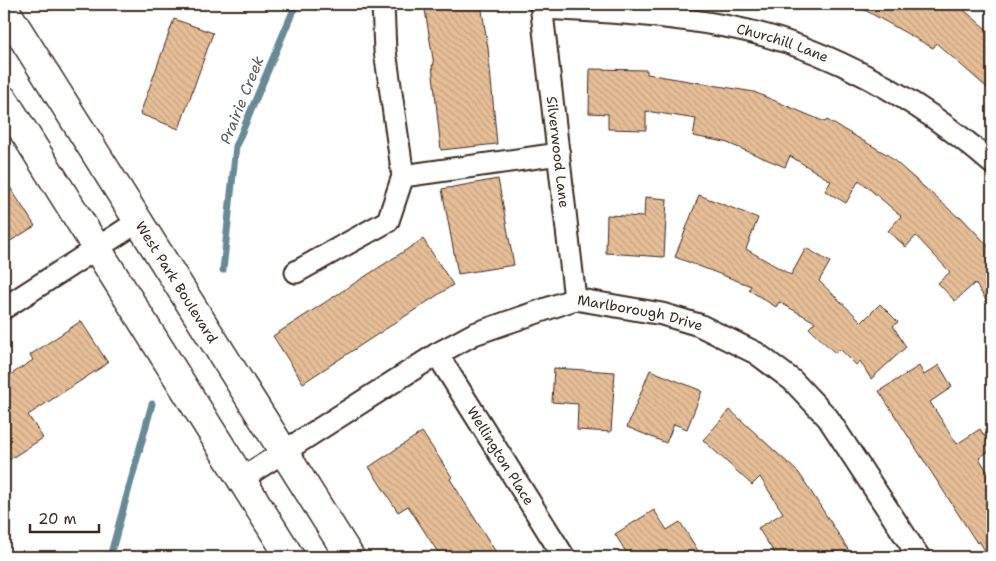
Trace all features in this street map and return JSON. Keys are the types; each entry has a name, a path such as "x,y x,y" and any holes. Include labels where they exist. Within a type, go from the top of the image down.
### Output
{"main road":[{"name":"West Park Boulevard","path":"4,8 350,557"},
{"path":"4,100 290,557"}],"street":[{"path":"296,272 388,221 403,176 385,51 383,4"},
{"name":"Silverwood Lane","path":"542,6 575,299"},
{"name":"Churchill Lane","path":"542,6 622,11 730,27 767,36 843,65 893,91 967,142 992,163"},
{"path":"403,176 559,154"},
{"path":"4,308 139,222"},
{"name":"Marlborough Drive","path":"241,479 437,354 474,334 575,299 662,314 699,325 756,353 792,380 828,418 920,557"},
{"name":"Wellington Place","path":"437,354 564,557"}],"building":[{"path":"424,4 481,4 488,48 497,144 441,150 432,65 434,65"},
{"path":"854,4 957,4 992,34 992,92 936,43 933,48"},
{"path":"174,19 213,33 179,129 140,114"},
{"path":"590,69 647,70 647,74 754,92 825,122 827,120 888,155 958,217 960,216 992,250 992,309 975,283 955,301 938,283 950,272 916,236 906,247 888,231 901,216 859,180 846,203 825,191 831,181 790,156 785,167 725,142 693,136 696,119 646,111 646,130 608,129 608,114 589,113"},
{"path":"4,178 35,226 4,245"},
{"path":"498,179 514,265 458,274 442,189"},
{"path":"699,195 758,218 746,249 791,275 806,248 830,262 819,281 862,322 880,304 898,322 893,326 906,347 871,379 860,361 856,365 840,349 835,353 809,328 815,322 779,302 776,307 749,290 751,286 675,257"},
{"path":"645,197 667,199 664,257 606,253 607,215 644,217"},
{"path":"423,239 453,285 303,383 273,336"},
{"path":"81,321 108,363 28,415 43,438 4,463 4,379 33,360 30,355"},
{"path":"939,365 952,387 930,402 957,444 980,429 992,447 992,449 979,458 992,479 992,557 989,557 979,541 977,543 879,391 919,366 924,375"},
{"path":"554,368 615,372 611,432 577,430 578,404 552,402"},
{"path":"650,370 702,391 687,429 674,424 666,443 627,427"},
{"path":"730,410 799,473 853,557 777,557 758,528 783,513 760,477 752,485 703,440"},
{"path":"422,432 452,477 450,479 499,557 441,557 408,506 398,512 369,467"},
{"path":"654,510 667,530 680,522 702,557 629,557 615,534"}],"waterway":[{"name":"Prairie Creek","path":"223,270 236,146 296,4"},
{"name":"Prairie Creek","path":"110,557 152,404"}]}
